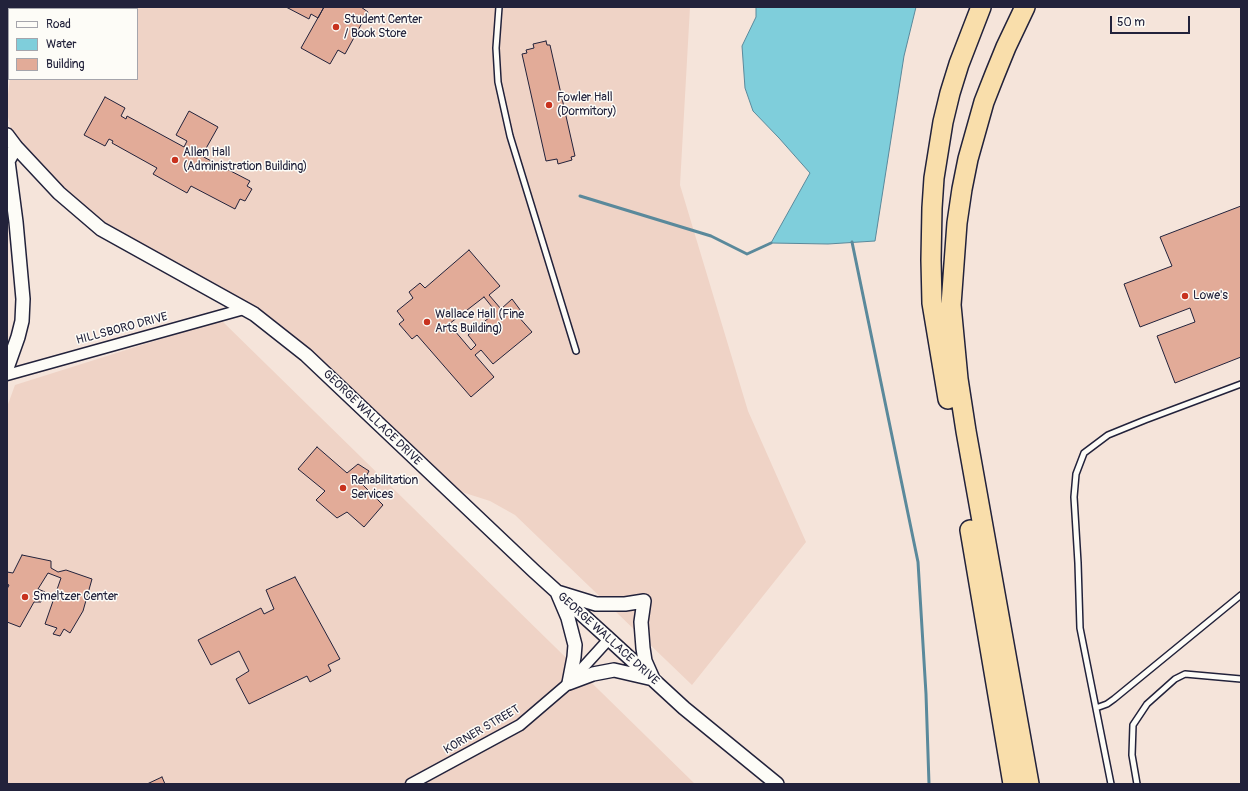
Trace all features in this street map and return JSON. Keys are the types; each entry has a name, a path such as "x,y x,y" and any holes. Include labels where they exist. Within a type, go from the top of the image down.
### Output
{"highway":[{"path":"981,7 959,64 950,93 942,129 934,178 932,208 932,296 1013,784"},
{"path":"1025,7 1006,47 984,102 968,159 957,223 951,305 958,379 966,431 1029,784"}],"street":[{"name":"GEORGE WALLACE DRIVE","path":"7,135 16,147 59,193 101,229 244,309 268,324 306,355 443,486 684,708 777,784"},
{"path":"7,368 22,321 22,299 16,222 8,161 16,147"},
{"name":"HILLSBORO DRIVE","path":"7,375 244,309"},
{"path":"557,592 596,604 626,604 644,601 641,622 642,648 653,679"},
{"path":"557,592 568,618 575,645 568,683"},
{"name":"KORNER STREET","path":"411,784 520,725 568,683 609,639"},
{"path":"568,683 593,674 614,670 653,679"}],"lane":[{"path":"499,7 496,48 498,82 510,136 576,351"},
{"path":"1112,784 1080,628 1074,497 1076,474 1084,453 1108,436 1145,420 1241,384"},
{"path":"1096,708 1114,699 1241,595"},
{"path":"1137,784 1132,755 1133,725 1147,704 1175,679 1185,674 1241,679"}],"shaded area":[{"path":"690,7 680,185 748,411 806,542 692,685 515,515 490,501 443,486 268,324 101,229 16,147 7,113 10,80 138,80 138,8 20,8"},
{"path":"221,320 695,784 7,784 7,407 15,385"}],"water":[{"path":"756,7 916,7 904,56 875,241 828,244 771,243 810,173 753,111 745,88 742,46 756,17"}],"building":[{"path":"102,7 133,7 133,8"},
{"path":"286,7 324,7 318,18 311,14 309,19"},
{"name":"Student Center / Book Store","path":"324,7 361,7 368,12 345,54 338,50 330,64 301,48"},
{"name":"Fowler Hall (Dormitory)","path":"546,41 547,45 550,45 575,156 571,157 572,160 558,164 557,159 546,161 522,54 527,53 526,50 534,48 533,44"},
{"name":"Allen Hall (Administration Building)","path":"105,97 125,108 121,116 126,119 127,116 184,147 187,141 176,135 189,111 218,127 204,152 195,147 192,151 250,181 247,186 252,189 245,201 240,199 235,209 191,186 187,193 153,174 157,168 112,143 113,141 109,139 105,146 84,135"},
{"name":"Lowe's","path":"1241,206 1241,357 1175,383 1157,336 1195,322 1190,308 1140,327 1124,284 1172,266 1160,237"},
{"name":"Wallace Hall (Fine Arts Building)","path":"469,250 500,286 489,295 501,309 512,299 521,311 517,315 532,332 493,364 481,350 475,355 494,377 471,397 417,335 412,339 399,324 404,320 397,311 413,298 409,292 420,283 425,288","holes":["484,297 496,312 468,335 476,345 471,350 449,324"]},
{"name":"Rehabilitation Services","path":"317,447 347,473 358,464 369,471 362,484 383,505 364,527 347,512 337,518 316,500 325,491 298,469"},
{"name":"Smeltzer Center","path":"22,555 51,561 51,568 58,572 66,570 92,579 83,611 70,633 64,629 60,636 53,634 57,628 45,624 61,578 48,573 38,589 45,592 41,602 34,602 20,627 7,622 7,589 9,585 7,584 7,572 13,573"},
{"path":"295,577 340,659 328,665 331,671 310,682 307,676 249,704 236,679 249,671 239,651 211,665 198,640 261,608 264,614 274,609 266,590"},
{"path":"162,777 165,784 147,784"}],"waterway":[{"path":"580,196 711,236 747,254 771,243"},
{"path":"852,242 918,562 926,694 929,784"}],"place":[{"name":"Student Center / Book Store","path":"336,27"},
{"name":"Fowler Hall (Dormitory)","path":"549,105"},
{"name":"Allen Hall (Administration Building)","path":"175,160"},
{"name":"Lowe's","path":"1185,296"},
{"name":"Wallace Hall (Fine Arts Building)","path":"427,322"},
{"name":"Rehabilitation Services","path":"343,488"},
{"name":"Smeltzer Center","path":"25,597"}]}
